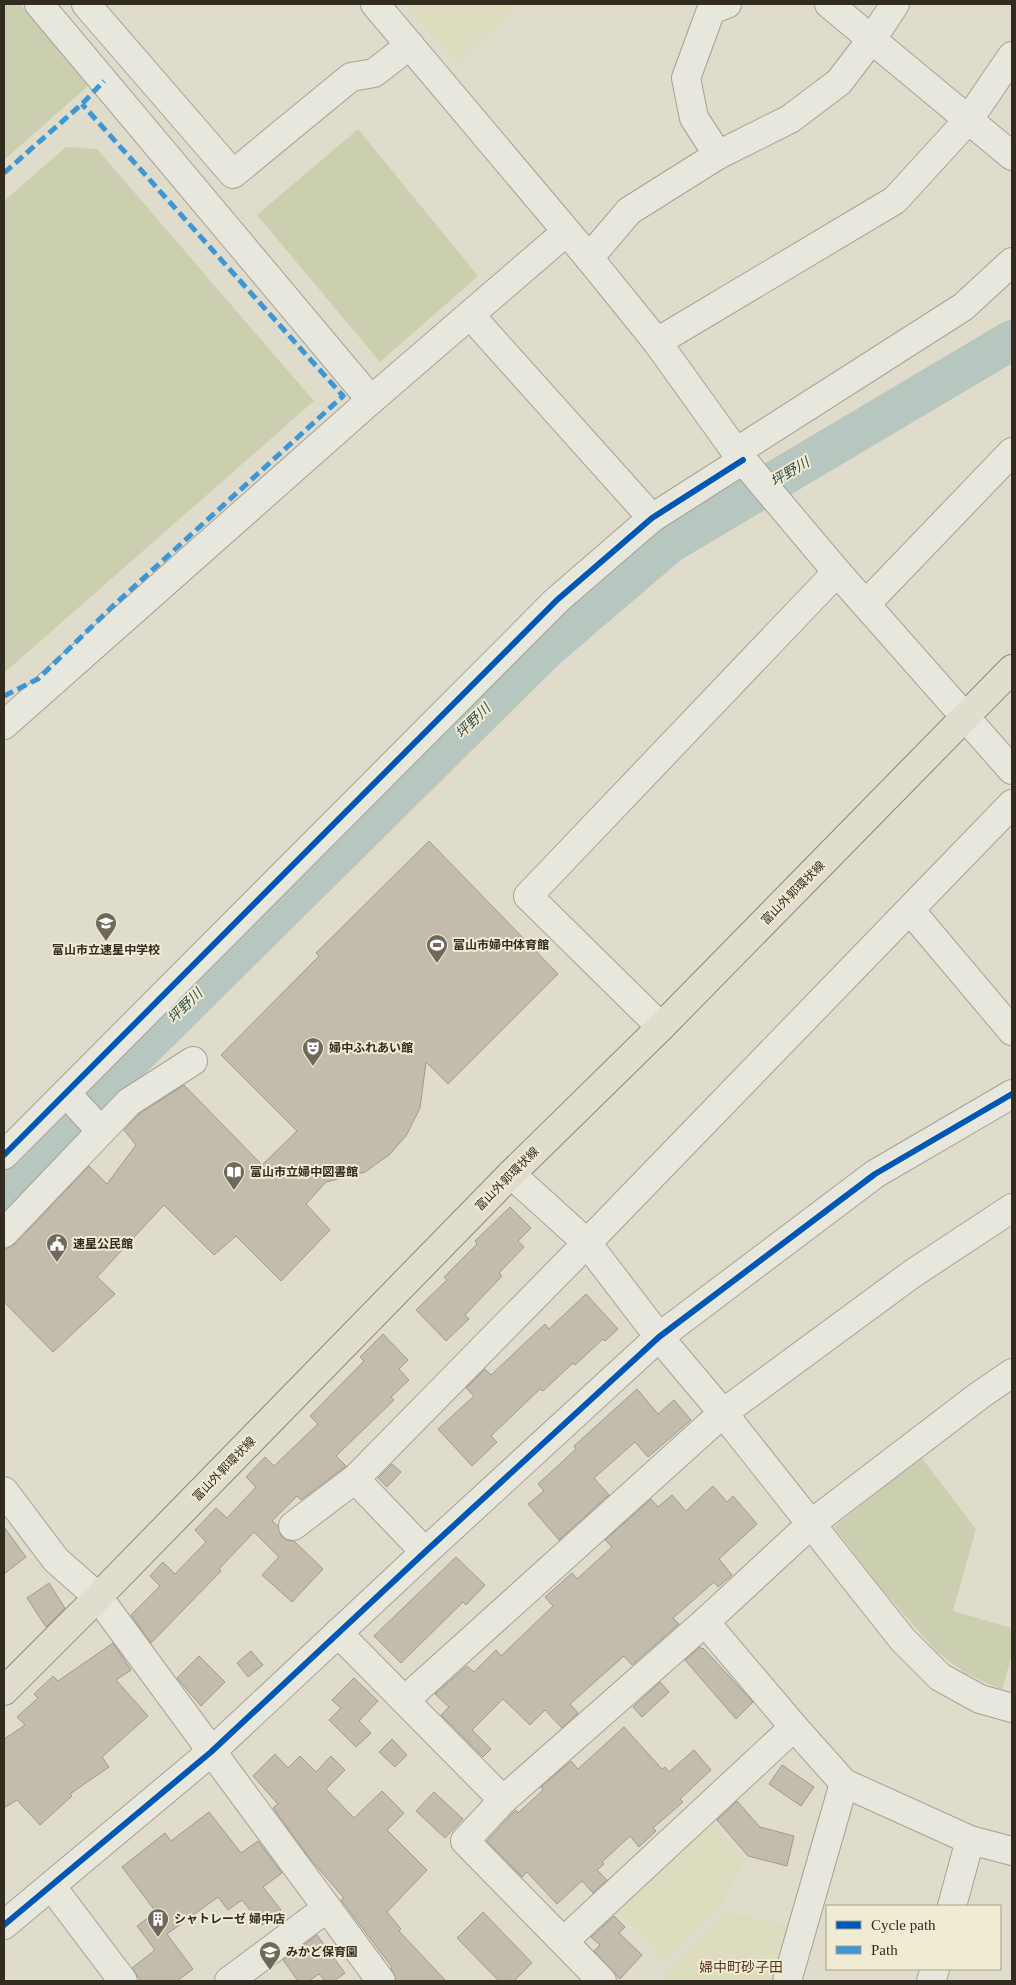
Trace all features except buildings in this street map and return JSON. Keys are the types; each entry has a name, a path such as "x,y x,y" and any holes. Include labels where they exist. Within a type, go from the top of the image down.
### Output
{"main road":[{"name":"富山外郭環状線","path":"4,1691 511,1174 661,1027 1012,669"}],"street":[{"path":"38,4 371,400"},
{"path":"86,4 233,174 351,77 374,73 410,45"},
{"path":"376,4 657,342 743,460 838,572 1012,770"},
{"path":"718,155 694,118 686,78 711,10 728,4"},
{"path":"828,4 1012,156"},
{"path":"589,258 629,211 718,155 790,119 839,82 872,39 895,4"},
{"path":"657,342 895,200 969,119 1012,56"},
{"path":"4,725 371,400 566,232"},
{"path":"4,1155 557,600 652,518 743,460 964,307 1012,262"},
{"path":"470,316 652,518"},
{"path":"866,603 1012,452"},
{"path":"661,1027 528,896 838,572"},
{"path":"293,1526 355,1479 588,1243 1012,804"},
{"path":"910,910 1012,1031"},
{"path":"4,1233 129,1102 193,1061"},
{"path":"66,1093 101,1131"},
{"path":"4,1925 52,1887 211,1752 425,1552 659,1338 875,1174 1012,1094"},
{"path":"511,1174 588,1243 659,1338 723,1413 903,1640 940,1676 980,1699 1011,1703"},
{"path":"405,1700 723,1413 912,1274 1012,1208"},
{"path":"602,1981 465,1840 503,1800 705,1622 811,1524 980,1395 1012,1373"},
{"path":"355,1479 425,1552"},
{"path":"4,1491 56,1560 98,1597 381,1981"},
{"path":"705,1622 844,1783 970,1840 1012,1851"},
{"path":"338,1633 503,1800"},
{"path":"564,1941 794,1727"},
{"path":"787,1981 844,1783"},
{"path":"952,1905 970,1840"},
{"path":"52,1887 123,1981"},
{"path":"229,1981 327,1908"}],"shaded area":[{"path":"404,4 518,4 458,62"},
{"path":"711,1820 745,1860 720,1907 665,1960 617,1911"},
{"path":"728,1913 792,1926 776,1981 660,1981"}],"green space":[{"path":"20,4 88,86 4,160 4,5"},
{"path":"358,129 478,276 380,362 257,215"},
{"path":"66,147 97,149 314,401 4,673 4,201"},
{"path":"921,1457 976,1529 953,1611 1012,1628 1012,1654 1002,1690 965,1673 936,1651 881,1588 834,1527"}],"waterway":[{"name":"坪野川","path":"4,1190 72,1118 547,648 670,543 1012,340"}],"marked path":[{"path":"4,173 82,104 104,81"},
{"path":"4,696 38,679 113,606 343,396 82,104"}],"cycle path":[{"path":"4,1155 557,600 652,518 743,460"},
{"path":"4,1925 211,1752 659,1337 875,1174 1012,1094"}],"place":[{"name":"富山市立速星中学校","path":"106,942"},
{"name":"富山市婦中体育館","path":"437,964"},
{"name":"婦中ふれあい館","path":"313,1067"},
{"name":"富山市立婦中図書館","path":"234,1191"},
{"name":"速星公民館","path":"57,1263"},
{"name":"シャトレーゼ 婦中店","path":"158,1938"},
{"name":"みかど保育園","path":"270,1971"}],"district":[{"name":"婦中町砂子田","path":"741,1967"}]}
